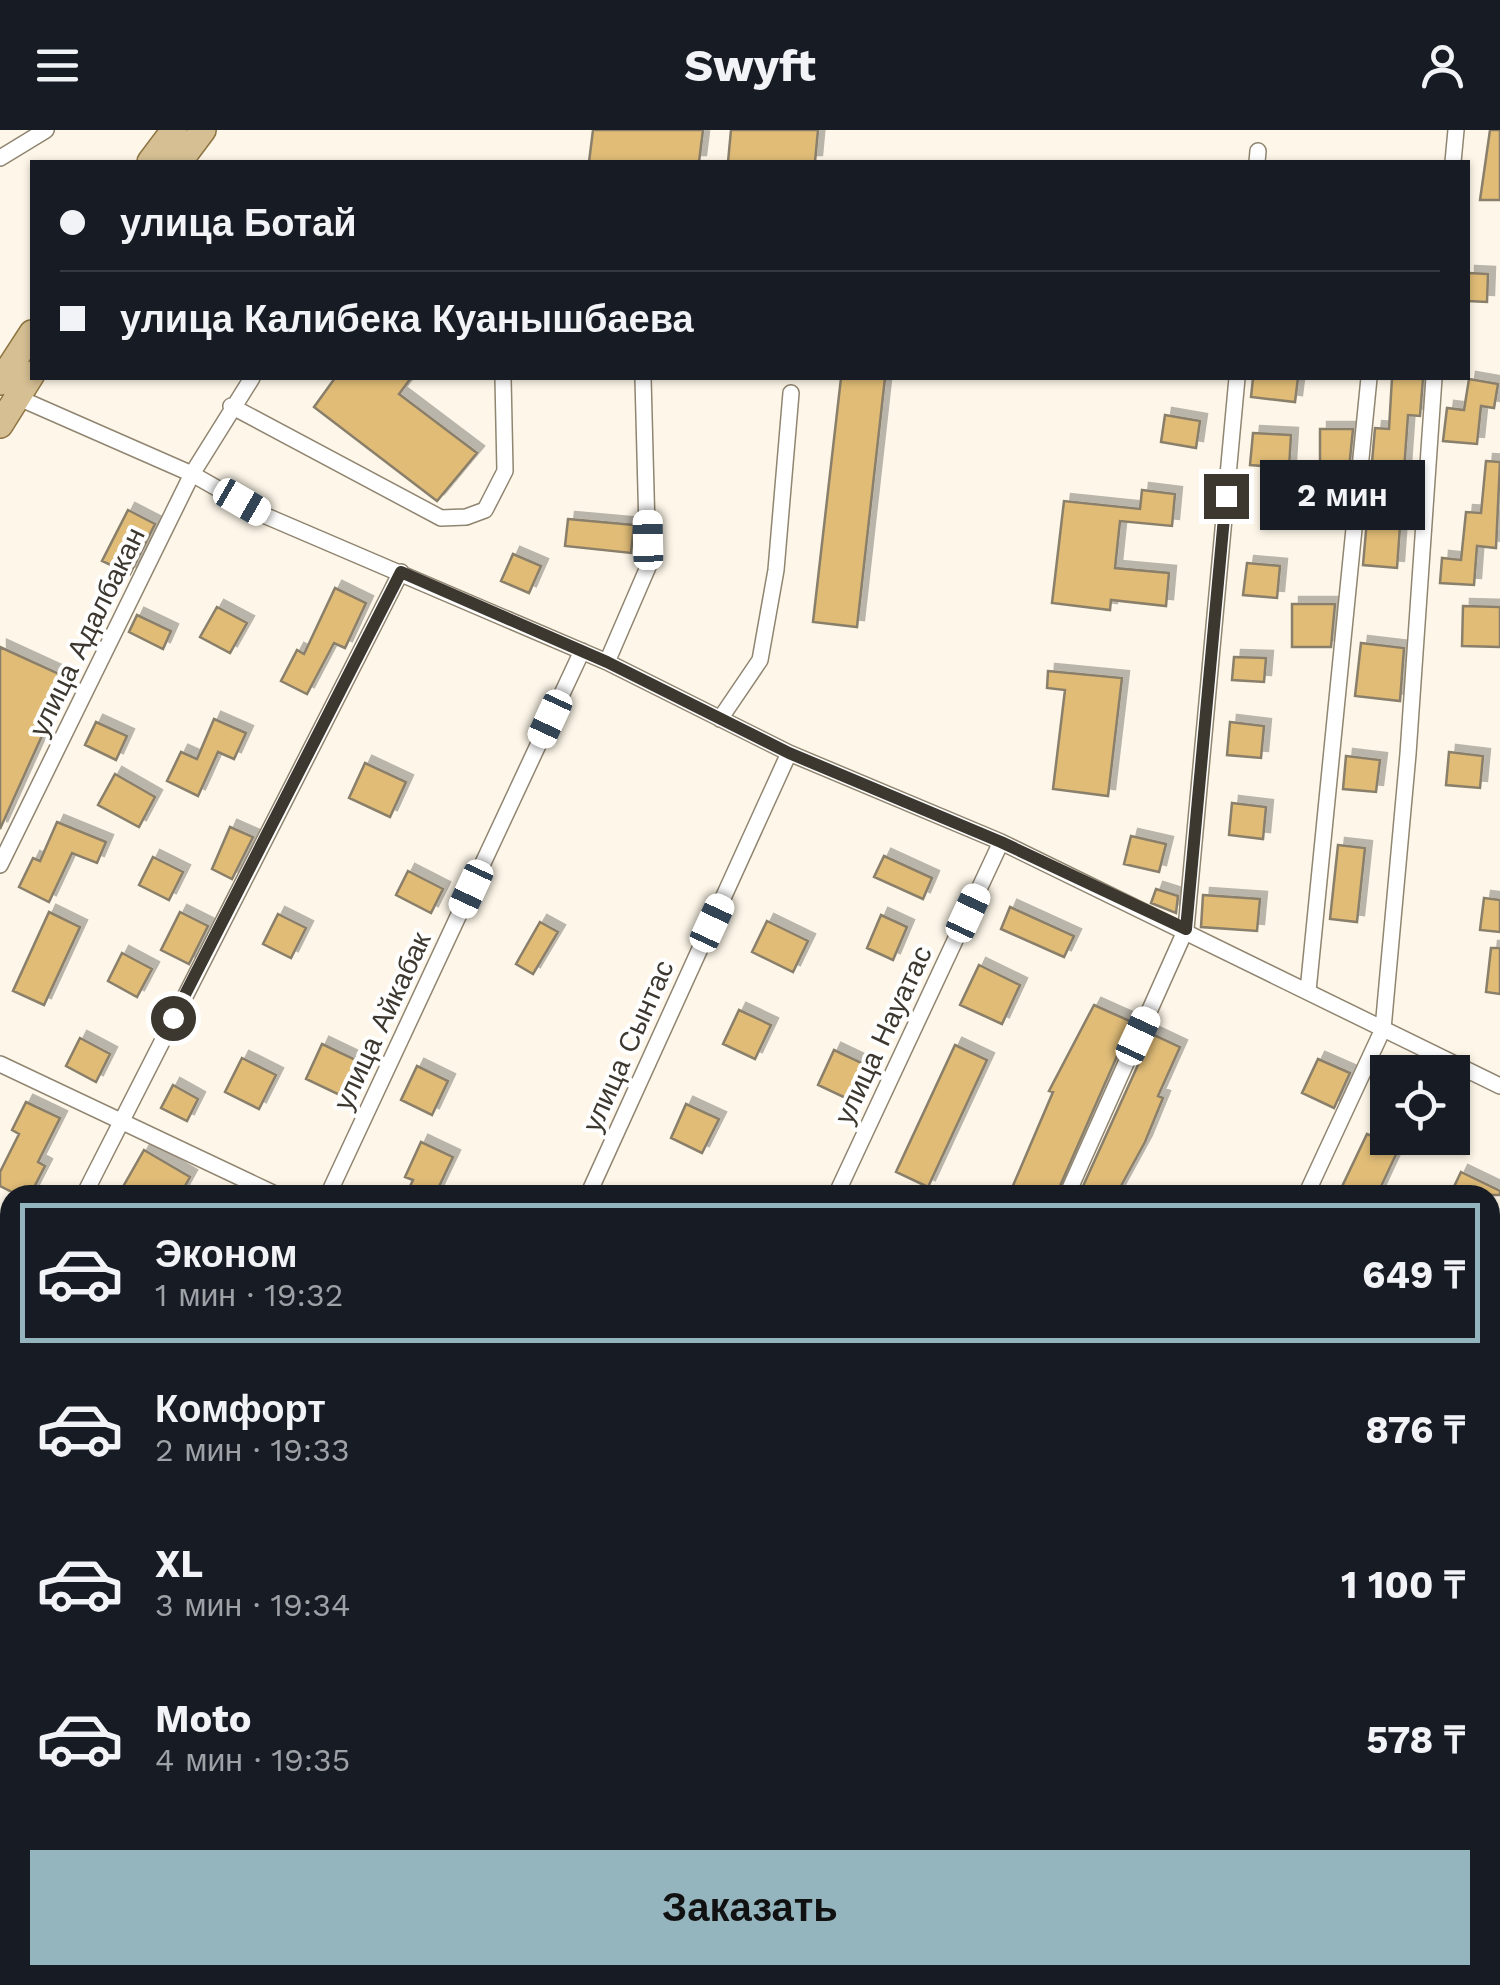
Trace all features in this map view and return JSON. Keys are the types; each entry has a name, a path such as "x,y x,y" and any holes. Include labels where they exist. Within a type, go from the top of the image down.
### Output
{"main road":[{"path":"152,160 174,130"},
{"path":"180,160 203,130"},
{"path":"0,425 5,389 30,337"},
{"path":"5,389 30,375"}],"street":[{"path":"0,158 46,130"},
{"path":"1452,160 1456,130"},
{"name":"улица Адалбакан","path":"0,865 192,474 230,406 250,380"},
{"path":"230,406 441,518 466,517 486,510 505,471 503,380"},
{"path":"607,662 648,568 643,380"},
{"path":"1071,1185 1186,929 1237,380"},
{"path":"1308,992 1369,380"},
{"path":"1311,1185 1383,1029 1408,754 1434,380"},
{"path":"5,389 192,474 266,516 607,662 789,753 1001,842 1186,929 1500,1086"},
{"path":"720,719 760,660 776,570 791,394"},
{"path":"89,1185 401,572"},
{"name":"улица Айкабак","path":"333,1185 582,651"},
{"name":"улица Сынтас","path":"593,1185 789,753"},
{"name":"улица Науатас","path":"841,1185 1001,842"},
{"path":"0,1064 256,1185"}],"building":[{"path":"593,130 703,130 699,160 589,160"},
{"path":"731,130 818,130 815,160 728,160"},
{"path":"1490,130 1500,130 1500,200 1480,200"},
{"path":"1470,273 1488,274 1487,302 1470,301"},
{"path":"334,380 410,380 399,394 477,453 437,501 314,407"},
{"path":"841,380 885,380 857,627 813,622"},
{"path":"1253,380 1298,380 1295,402 1251,397"},
{"path":"1392,380 1423,380 1420,416 1408,415 1397,568 1363,565 1375,428 1389,429"},
{"path":"1469,380 1498,384 1494,408 1481,406 1477,444 1443,441 1447,408 1464,410"},
{"path":"1165,415 1200,421 1196,448 1161,442"},
{"path":"1320,429 1353,429 1344,518 1307,514 1311,483 1320,484"},
{"path":"1253,433 1291,435 1289,468 1250,465"},
{"path":"1486,461 1500,462 1496,548 1477,546 1474,585 1440,583 1442,558 1461,560 1466,512 1481,513"},
{"path":"1142,490 1175,494 1172,526 1120,521 1115,568 1169,573 1166,606 1111,600 1110,610 1052,603 1064,501 1140,509"},
{"path":"128,510 155,524 130,574 102,561"},
{"path":"568,519 634,525 631,553 565,546"},
{"path":"513,554 541,566 529,593 501,581"},
{"path":"1247,563 1280,566 1277,598 1243,595"},
{"path":"335,588 366,603 345,648 334,643 307,694 281,681 297,650 304,654"},
{"path":"1292,604 1335,604 1331,647 1292,647"},
{"path":"1463,606 1500,607 1500,647 1462,646"},
{"path":"217,607 247,623 230,653 200,637"},
{"path":"137,615 171,631 163,649 129,632"},
{"path":"1361,643 1404,648 1400,701 1355,696"},
{"path":"0,647 68,678 0,829"},
{"path":"1234,657 1266,658 1264,682 1232,680"},
{"path":"1048,671 1122,678 1108,796 1053,789 1065,690 1047,688"},
{"path":"214,719 246,733 234,759 218,752 198,796 167,781 181,752 197,759"},
{"path":"96,722 127,736 116,760 85,745"},
{"path":"1230,722 1264,726 1261,758 1227,755"},
{"path":"1449,752 1483,756 1480,788 1446,785"},
{"path":"1346,756 1380,760 1376,792 1343,789"},
{"path":"365,763 406,782 390,817 349,798"},
{"path":"115,774 155,797 139,827 98,805"},
{"path":"1232,803 1266,807 1263,839 1229,835"},
{"path":"57,822 106,842 97,863 72,853 49,902 19,887 33,858 40,861"},
{"path":"230,827 253,837 232,879 212,869"},
{"path":"1131,836 1166,844 1159,872 1124,864"},
{"path":"1338,845 1365,848 1357,922 1330,919"},
{"path":"884,856 932,878 923,899 874,877"},
{"path":"153,857 183,872 169,900 139,885"},
{"path":"408,871 443,889 431,913 396,895"},
{"path":"1156,889 1178,896 1176,913 1151,903"},
{"path":"1203,895 1260,899 1257,931 1201,927"},
{"path":"1484,898 1500,900 1500,932 1480,930"},
{"path":"1010,907 1074,936 1064,957 1001,929"},
{"path":"49,912 80,927 44,1005 13,991"},
{"path":"180,912 208,926 189,964 161,950"},
{"path":"278,914 306,928 291,958 263,944"},
{"path":"881,915 907,927 893,960 867,948"},
{"path":"767,921 808,941 793,972 752,952"},
{"path":"540,922 558,932 533,974 516,964"},
{"path":"1491,948 1500,948 1500,994 1486,992"},
{"path":"122,953 152,969 137,997 108,981"},
{"path":"979,965 1020,985 1002,1024 960,1005"},
{"path":"1094,1005 1132,1022 1060,1185 1013,1185 1053,1092 1049,1091"},
{"path":"739,1010 771,1025 755,1059 723,1044"},
{"path":"1152,1034 1180,1047 1158,1096 1163,1098 1145,1142 1121,1185 1084,1185"},
{"path":"80,1038 110,1054 96,1082 66,1066"},
{"path":"322,1044 358,1061 342,1096 306,1079"},
{"path":"955,1045 987,1060 929,1185 896,1172"},
{"path":"834,1050 866,1065 850,1100 818,1085"},
{"path":"242,1058 276,1075 259,1109 225,1092"},
{"path":"1318,1059 1350,1073 1334,1108 1302,1093"},
{"path":"417,1066 448,1081 432,1115 401,1100"},
{"path":"173,1085 198,1099 187,1121 161,1108"},
{"path":"26,1102 60,1118 38,1162 45,1166 35,1185 0,1185 0,1172 19,1134 12,1130"},
{"path":"686,1104 719,1119 702,1153 671,1138"},
{"path":"1367,1134 1370,1155 1396,1155 1382,1185 1343,1185"},
{"path":"421,1142 453,1157 440,1185 411,1185 413,1180 405,1177"},
{"path":"144,1150 190,1177 186,1185 124,1185"},
{"path":"1461,1172 1488,1185 1455,1185"}],"route":[{"path":"173,1018 401,572 607,662 789,753 1001,842 1186,929 1226,496"}]}
